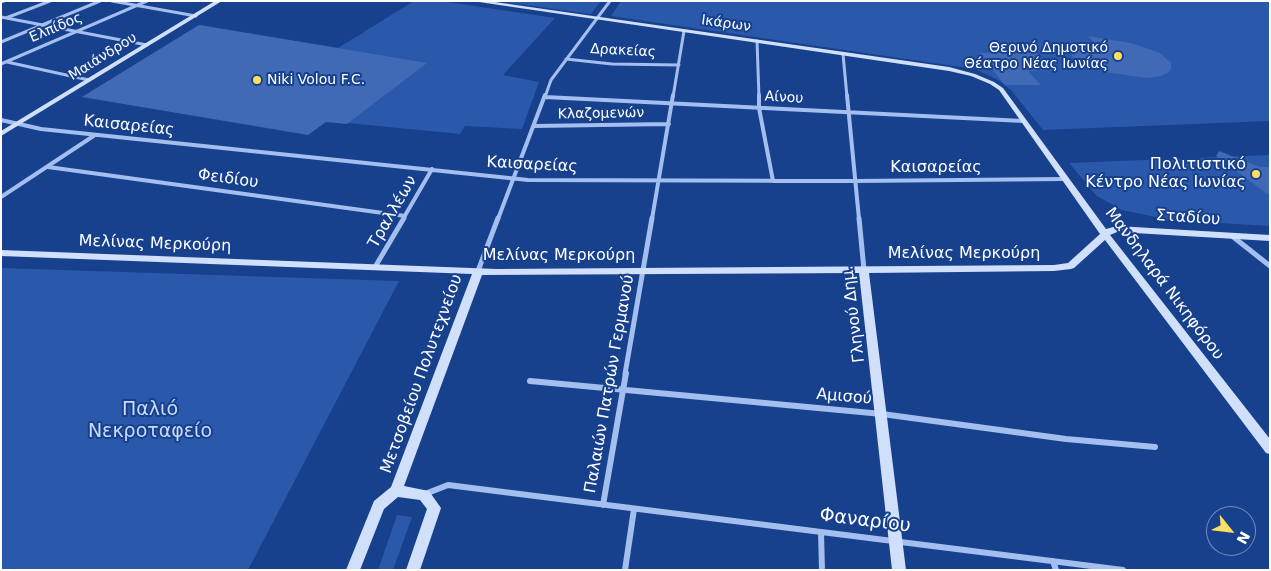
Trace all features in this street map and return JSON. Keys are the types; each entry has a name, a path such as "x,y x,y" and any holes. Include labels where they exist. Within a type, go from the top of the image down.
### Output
{"street":[{"path":"6,18 50,1"},
{"path":"1,42 100,1"},
{"path":"112,1 196,16"},
{"name":"Ελπίδος","path":"3,62 147,1"},
{"name":"Μαιάνδρου","path":"1,134 219,1"},
{"name":"Ικάρων","path":"475,1 949,69 973,75"},
{"name":"Μετσοβείου Πολυτεχνείου","path":"396,491 551,80 610,1"},
{"path":"1,18 147,45"},
{"name":"Παλαιών Πατρών Γερμανού","path":"603,505 684,31"},
{"path":"757,41 759,108 773,181"},
{"name":"Γληνού Δημ.","path":"843,54 864,270 899,570"},
{"name":"Δρακείας","path":"566,59 612,64 678,65"},
{"path":"3,62 90,80"},
{"name":"Μανδηλαρά Νικηφόρου","path":"973,75 992,83 1000,89 1105,234 1270,449"},
{"name":"Αίνου","path":"545,97 1023,121"},
{"name":"Καισαρείας","path":"1,120 41,130 538,180 855,181 1064,179"},
{"name":"Κλαζομενών","path":"534,126 669,124"},
{"path":"1,196 96,135"},
{"name":"Φειδίου","path":"48,167 405,216"},
{"name":"Τραλλέων","path":"375,267 432,169"},
{"name":"Σταδίου","path":"1105,234 1111,230 1120,229 1270,238"},
{"name":"Μελίνας Μερκούρη","path":"1,253 478,271 1066,268 1074,264 1105,234"},
{"path":"1232,236 1270,266"},
{"name":"Αμισού","path":"530,381 621,392 882,414 1155,448"},
{"name":"Φαναρίου","path":"424,495 448,485 1123,570"},
{"path":"353,570 379,505 396,491 424,495 434,508 413,570"},
{"path":"625,570 634,509"},
{"path":"821,532 822,570"},
{"path":"1053,561 1056,570"}],"green space":[{"path":"414,1 441,1 555,18 503,75 539,82 522,129 465,126 460,134 82,97 199,25 338,48"},
{"path":"497,1 601,1 591,14"},
{"path":"621,1 1270,1 1270,121 1043,130 1011,90 998,80 975,69 611,16"},
{"path":"1270,155 1270,226 1169,220 1122,210 1097,196 1069,163"},
{"name":"Παλιό Νεκροταφείο","path":"1,268 399,281 248,570 1,570"},
{"path":"397,515 412,517 393,570 378,570"}],"building":[{"name":"Niki Volou F.C.","path":"199,25 427,63 347,124 326,122 308,135 82,97"},
{"name":"Θερινό Δημοτικό Θέατρο Νέας Ιωνίας","path":"1088,36 1131,43 1160,53 1171,63 1171,69 1168,73 1161,76 1147,78 1104,72 1105,67 1074,63 1069,42 1096,45"},
{"path":"979,53 1036,53 1052,70 1028,71 1041,85 1005,85"},
{"path":"1219,151 1260,167 1270,167 1270,196 1216,156"}],"place":[{"name":"Θερινό Δημοτικό Θέατρο Νέας Ιωνίας","path":"1118,56"},
{"name":"Niki Volou F.C.","path":"257,80"},
{"name":"Πολιτιστικό Κέντρο Νέας Ιωνίας","path":"1256,174"}]}
